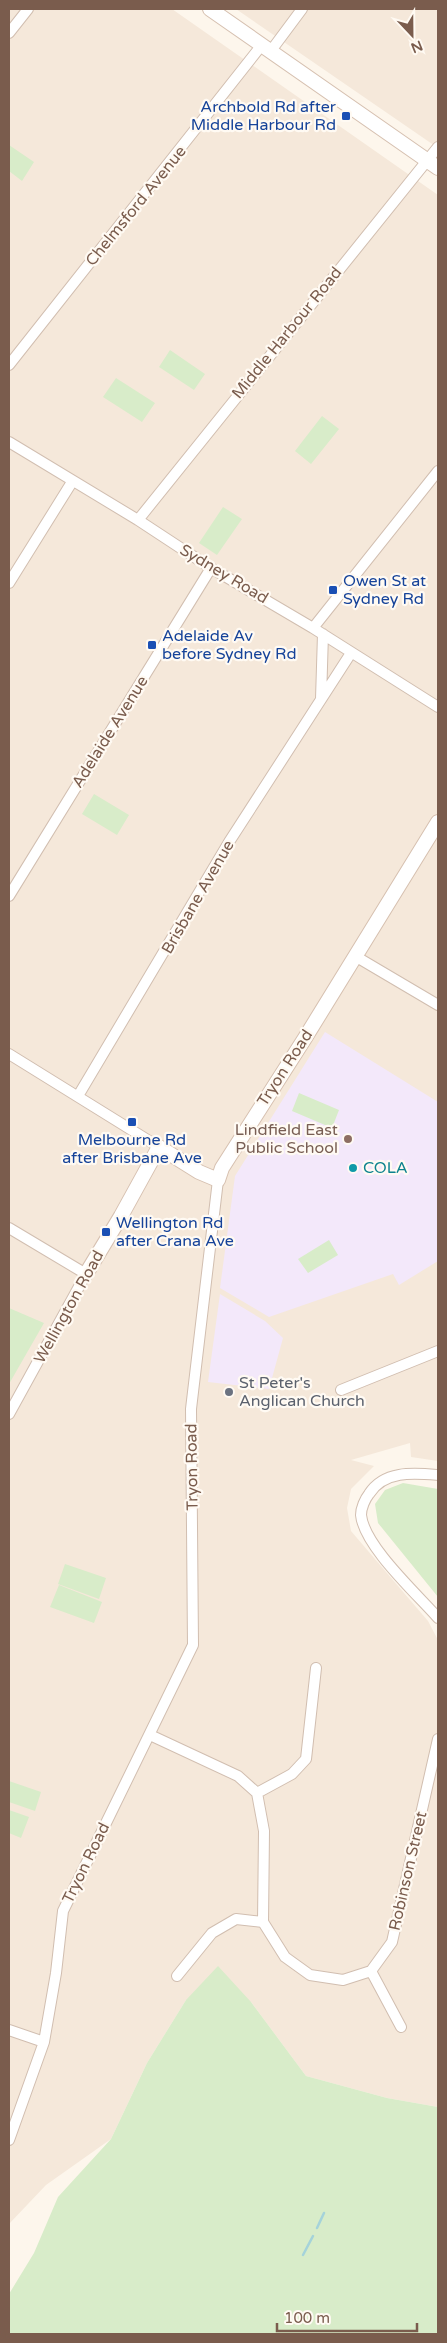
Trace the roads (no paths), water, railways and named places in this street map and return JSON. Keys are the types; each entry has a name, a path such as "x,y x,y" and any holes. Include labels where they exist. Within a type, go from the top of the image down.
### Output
{"street":[{"path":"9,32 28,9"},
{"path":"210,9 433,164"},
{"name":"Chelmsford Avenue","path":"9,365 266,49 302,9"},
{"name":"Middle Harbour Road","path":"138,520 433,164 438,147"},
{"name":"Sydney Road","path":"9,442 72,482 138,520 211,568 314,628 438,707"},
{"path":"314,628 438,471"},
{"path":"9,583 72,482"},
{"name":"Adelaide Avenue","path":"9,896 211,568"},
{"path":"321,700 323,634"},
{"name":"Brisbane Avenue","path":"78,1096 229,842 351,653"},
{"name":"Tryon Road","path":"9,2140 44,2042 56,1973 63,1911 193,1645 191,1409 218,1180 222,1168 436,829"},
{"path":"355,956 438,1005"},
{"path":"9,1054 199,1172 218,1180"},
{"name":"Wellington Road","path":"9,1414 159,1147"},
{"path":"9,1228 86,1274"},
{"path":"341,1390 438,1351"},
{"path":"438,1475 407,1473 390,1477 374,1485 366,1498 361,1513 370,1542 438,1618"},
{"path":"257,1793 292,1774 306,1759 316,1668"},
{"path":"150,1735 238,1776 257,1793 264,1831 263,1922 285,1957 310,1975 343,1980 371,1971 401,2027"},
{"name":"Robinson Street","path":"371,1971 392,1942 438,1739"},
{"path":"177,1976 212,1933 236,1919 263,1922"},
{"path":"9,2030 44,2042"}],"waterway":[{"path":"317,2228 324,2213"},
{"path":"303,2255 313,2236"}],"place":[{"name":"Archbold Rd after Middle Harbour Rd","path":"346,116"},
{"name":"Owen St at Sydney Rd","path":"333,590"},
{"name":"Adelaide Av before Sydney Rd","path":"152,645"},
{"name":"Melbourne Rd after Brisbane Ave","path":"132,1122"},
{"name":"Lindfield East Public School","path":"348,1139"},
{"name":"COLA","path":"353,1168"},
{"name":"Wellington Rd after Crana Ave","path":"106,1232"},
{"name":"St Peter's Anglican Church","path":"229,1392"}]}
